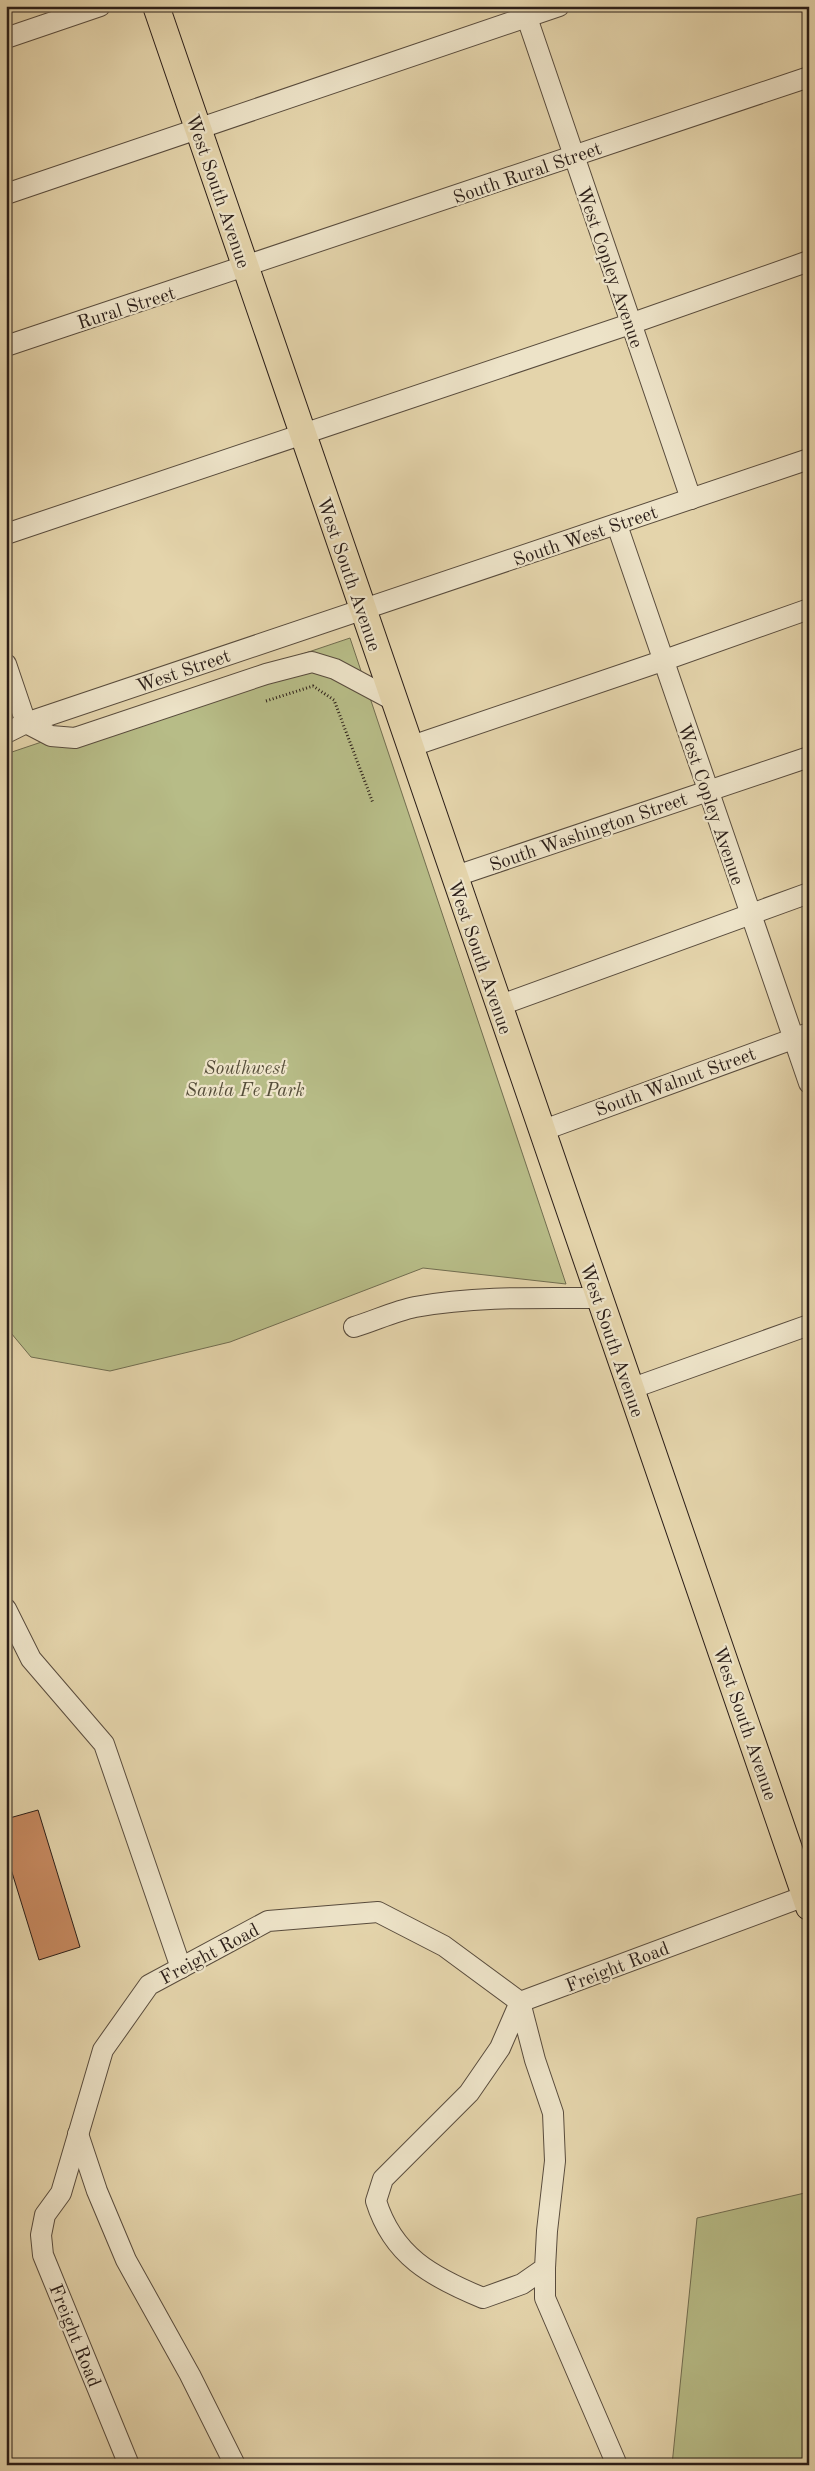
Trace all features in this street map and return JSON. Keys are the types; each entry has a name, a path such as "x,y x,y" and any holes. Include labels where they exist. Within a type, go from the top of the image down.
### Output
{"main road":[{"name":"West South Avenue","path":"156,6 392,700 807,1902"}],"street":[{"path":"6,38 100,6"},
{"path":"6,194 198,130 525,12 559,6"},
{"name":"West Copley Avenue","path":"525,12 572,156 691,499"},
{"name":"South Rural Street","path":"245,267 809,77"},
{"path":"6,534 630,324 809,260"},
{"name":"Rural Street","path":"6,346 245,267"},
{"name":"South West Street","path":"362,610 809,459"},
{"name":"West Copley Avenue","path":"617,525 662,662 751,913 801,1035 809,1083"},
{"path":"409,747 662,662 809,608"},
{"name":"West Street","path":"6,733 26,723 362,610"},
{"path":"6,664 26,723 51,736 75,738 266,674 312,662 335,670 392,700"},
{"name":"South Washington Street","path":"453,877 809,757"},
{"path":"498,1006 809,893"},
{"name":"South Walnut Street","path":"541,1131 801,1035"},
{"path":"354,1327 413,1307 451,1302 496,1297 598,1298"},
{"path":"630,1390 809,1325"},
{"path":"6,1610 31,1659 104,1744 181,1968"},
{"name":"Freight Road","path":"129,2465 43,2255 41,2235 45,2215 61,2192 103,2050 149,1986 268,1921 378,1912 444,1946 520,2002 807,1902"},
{"path":"520,2002 500,2048 470,2093 383,2179 376,2201 394,2241 416,2261 435,2276 483,2298 522,2284 545,2268"},
{"path":"520,2002 535,2060 553,2113 555,2161 547,2231 545,2298 617,2465"},
{"path":"78,2134 96,2191 126,2260 190,2375 235,2465"}],"path":[{"path":"266,701 313,686 334,700 374,804"}],"green space":[{"name":"Southwest Santa Fe Park","path":"350,638 566,1284 423,1268 230,1342 110,1371 31,1357 6,1327 6,754"},
{"path":"809,2192 809,2465 672,2465 697,2218"}],"building":[{"path":"38,1810 80,1947 39,1960 6,1853 6,1819"}]}
